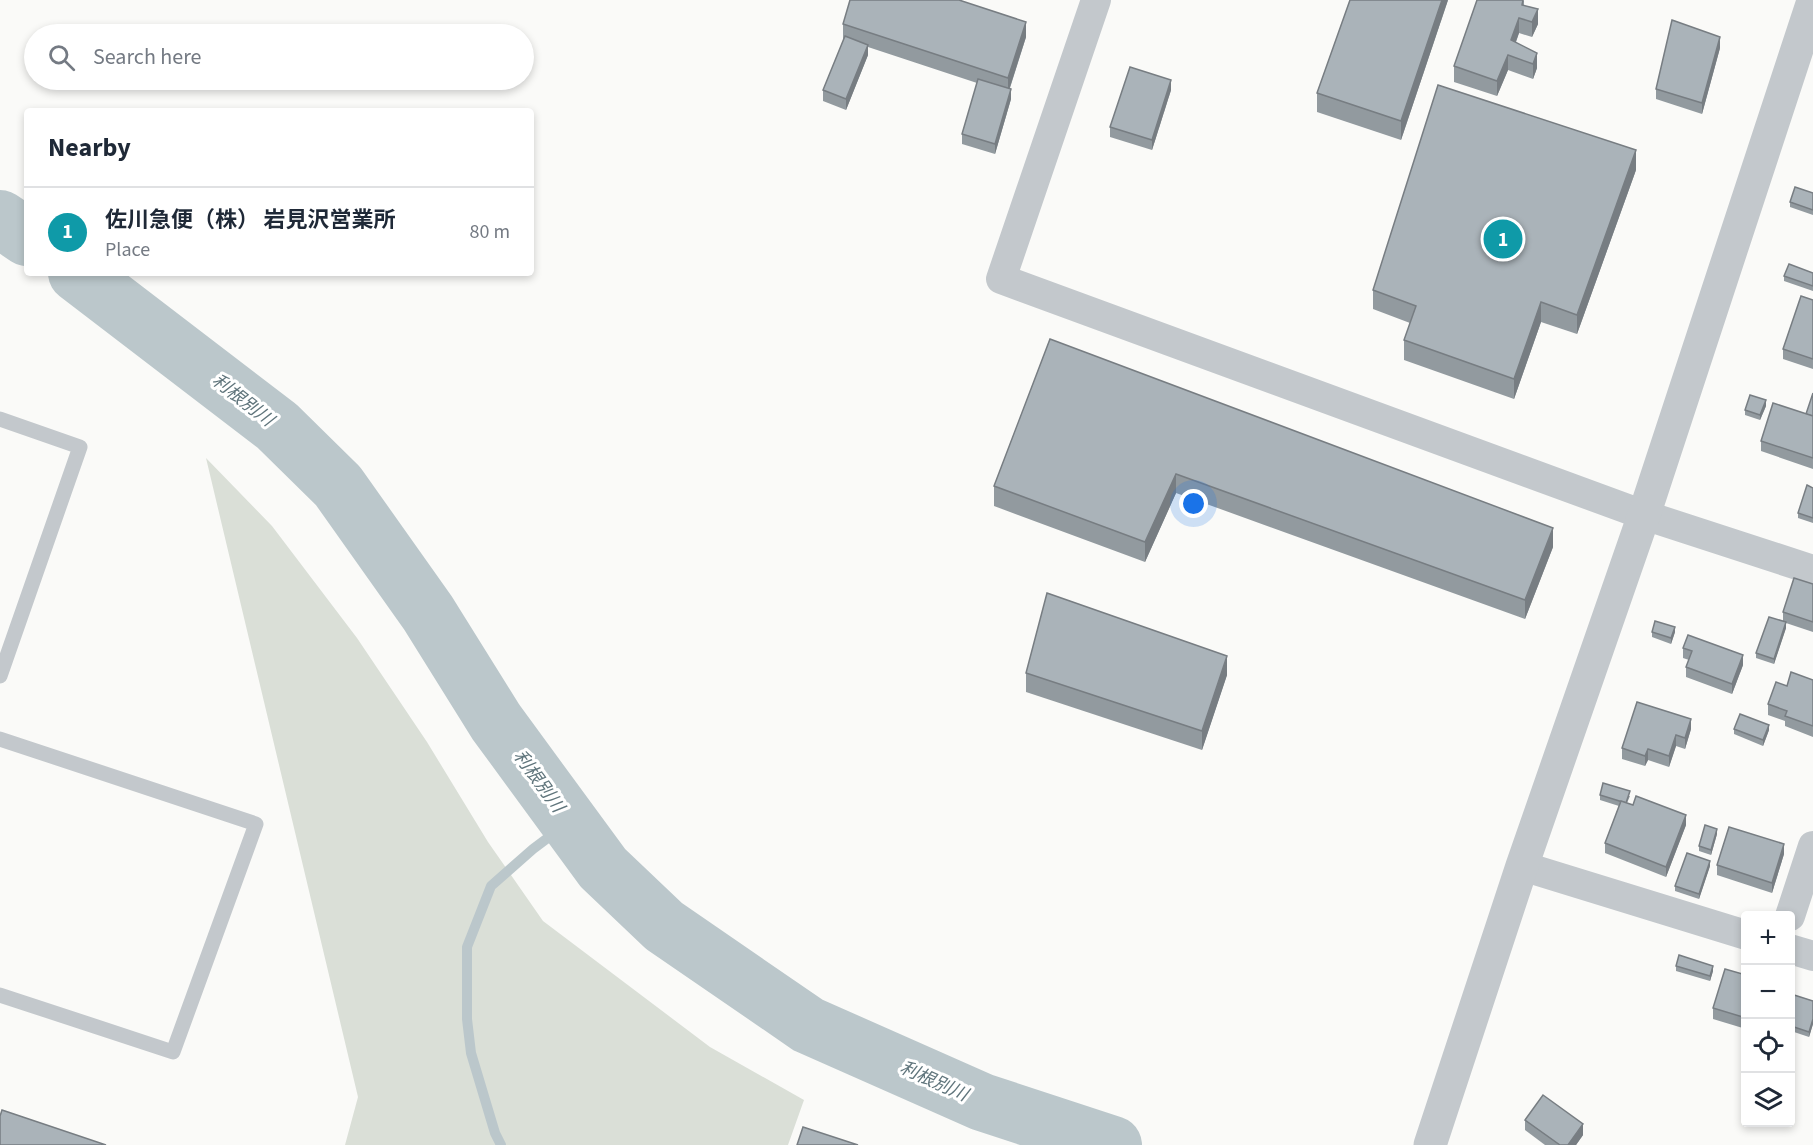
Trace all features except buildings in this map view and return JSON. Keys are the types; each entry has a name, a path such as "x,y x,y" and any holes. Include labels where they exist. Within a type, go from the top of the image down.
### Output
{"street":[{"path":"1096,0 1001,279 1644,515 1813,570"},
{"path":"1430,1145 1522,866 1644,515 1813,1"},
{"path":"1791,911 1813,846"},
{"path":"1522,866 1741,933"},
{"path":"1795,950 1813,956"}],"lane":[{"path":"0,419 80,447 0,676"},
{"path":"0,739 256,824 173,1052 0,995"}],"shaded area":[{"path":"206,458 272,526 357,638 427,742 488,842 543,921 710,1047 804,1100 788,1145 345,1145 358,1097"}],"waterway":[{"name":"利根別川","path":"0,219 24,235"},
{"name":"利根別川","path":"81,276 277,426 338,486 428,613 496,722 603,868 664,926 808,1025 982,1102 1113,1145"},
{"path":"501,1145 495,1133 471,1053 467,1019 467,947 491,886 533,849 569,822"}],"place":[{"name":"佐川急便（株） 岩見沢営業所","path":"1503,239"}]}
